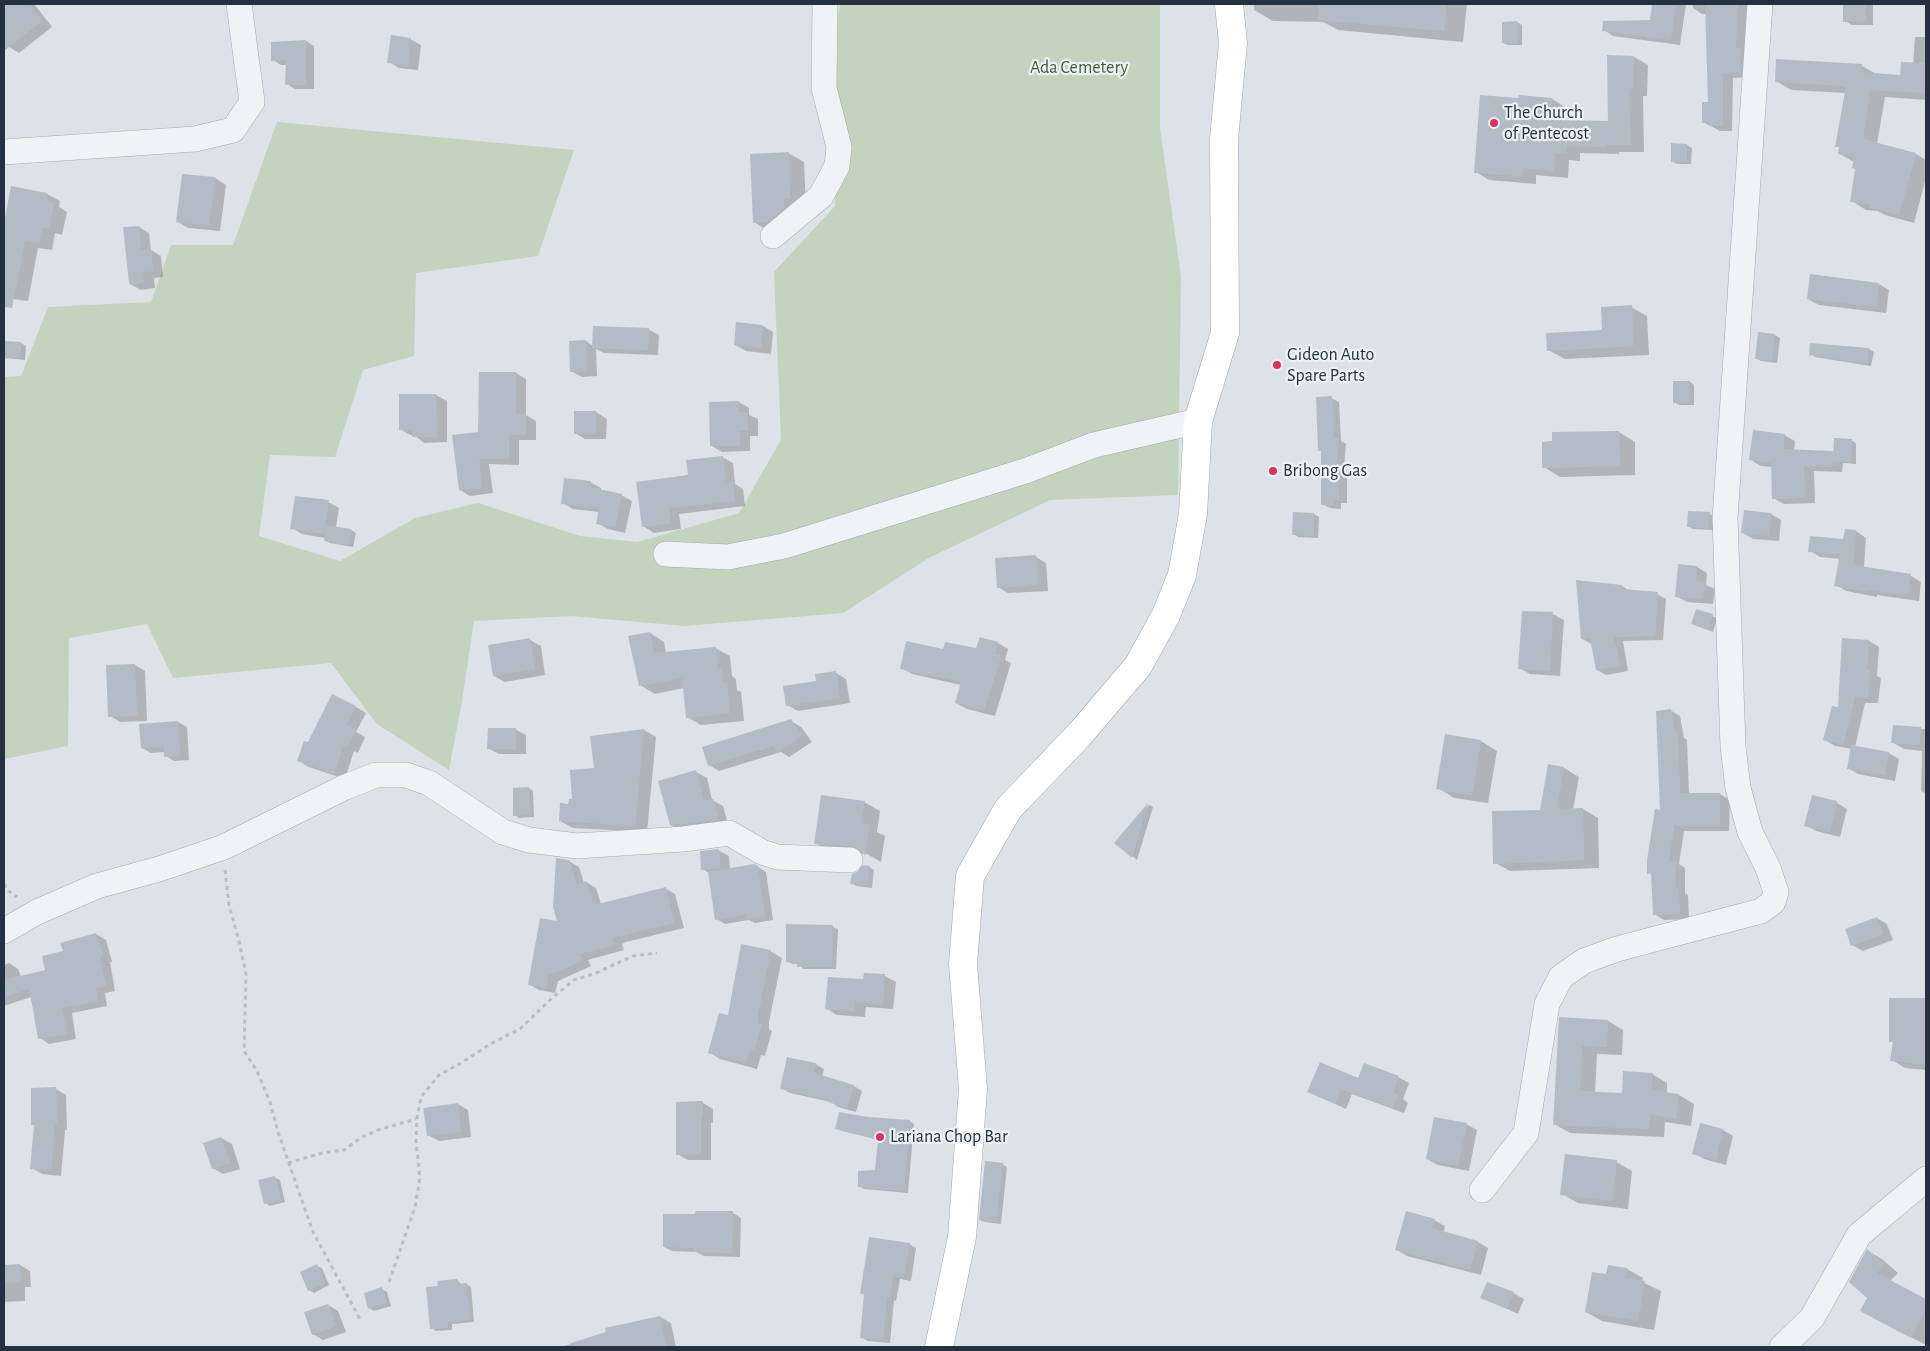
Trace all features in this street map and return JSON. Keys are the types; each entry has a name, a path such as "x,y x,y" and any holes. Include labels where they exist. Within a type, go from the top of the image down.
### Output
{"main road":[{"path":"939,1347 962,1237 973,1088 962,964 970,876 1008,809 1079,735 1138,666 1166,615 1182,575 1193,514 1198,421 1225,334 1224,139 1232,43 1229,4"}],"street":[{"path":"4,152 195,139 233,130 252,102 240,4"},
{"path":"773,236 821,196 837,166 840,147 824,88 825,4"},
{"path":"1482,1190 1526,1133 1547,1004 1561,977 1584,961 1617,949 1761,911 1773,902 1776,892 1768,868 1750,832 1738,788 1733,746 1725,518 1760,4"},
{"path":"666,554 728,557 784,546 1025,471 1094,446 1198,421"},
{"path":"4,931 38,912 97,886 159,869 224,847 343,788 376,775 406,775 429,783 503,832 528,840 577,846 683,839 729,833 762,852 777,857 850,860"},
{"path":"1782,1347 1812,1318 1859,1235 1926,1179"}],"path":[{"path":"224,847 224,871 229,905 240,941 246,974 244,1051 257,1070 270,1102 288,1163 313,1232 361,1321"},
{"path":"389,1282 416,1207 420,1178 416,1140 417,1118 421,1097 439,1075 490,1044 520,1029 574,980 596,973 633,956 657,953"},
{"path":"288,1163 322,1153 344,1150 362,1138 381,1129 417,1118"}],"green space":[{"name":"Ada Cemetery","path":"840,4 1160,4 1160,128 1181,276 1178,495 1050,500 929,558 843,613 684,626 571,616 474,621 449,770 377,724 331,663 173,678 147,624 69,638 68,746 4,759 4,377 21,376 48,307 151,302 171,245 233,245 277,122 574,150 538,256 416,273 414,356 363,370 335,457 270,455 259,536 340,561 415,518 478,503 580,536 637,542 739,513 781,440 774,272 835,206 830,76"}],"building":[{"path":"4,4 29,4 42,21 4,51"},
{"path":"1319,4 1447,4 1444,31 1318,20"},
{"path":"1652,4 1676,4 1671,40 1602,31 1603,21 1650,20"},
{"path":"1705,4 1737,4 1736,48 1740,48 1741,72 1723,73 1723,126 1709,126 1709,123 1702,123 1702,102 1708,102"},
{"path":"1843,4 1865,4 1866,21 1843,22"},
{"path":"1517,21 1518,43 1502,43 1502,22"},
{"path":"391,35 411,38 408,65 387,63"},
{"path":"306,40 306,85 285,85 286,60 271,61 271,42"},
{"path":"1607,55 1634,56 1633,89 1629,89 1631,145 1606,145 1606,147 1567,146 1566,153 1555,153 1554,171 1523,168 1522,176 1474,173 1480,95 1518,98 1519,95 1552,98 1550,120 1608,121"},
{"path":"1776,59 1862,64 1861,72 1900,75 1901,62 1926,63 1926,93 1870,90 1863,139 1916,153 1899,215 1869,207 1870,204 1850,202 1855,169 1852,168 1854,157 1838,154 1839,147 1835,147 1846,86 1775,82"},
{"path":"1671,143 1687,144 1687,162 1671,162"},
{"path":"789,152 790,198 784,198 784,208 767,222 753,223 750,154"},
{"path":"182,174 215,177 209,226 176,222"},
{"path":"11,186 47,193 46,201 54,203 49,228 42,227 39,243 25,241 12,308 4,307 4,223"},
{"path":"139,226 141,250 151,249 153,271 143,272 144,282 129,284 123,227"},
{"path":"1810,274 1879,283 1876,307 1807,299"},
{"path":"1632,305 1633,346 1547,351 1546,333 1602,330 1601,307"},
{"path":"736,322 763,325 761,348 734,345"},
{"path":"593,326 649,328 648,350 592,348"},
{"path":"1758,332 1775,334 1772,361 1755,359"},
{"path":"586,340 587,371 570,372 569,341"},
{"path":"4,341 21,342 20,358 4,357"},
{"path":"1810,343 1869,348 1867,364 1809,355"},
{"path":"479,372 516,372 516,414 526,414 526,435 509,435 509,459 479,459 482,488 459,490 452,435 478,432"},
{"path":"1673,381 1690,381 1690,403 1673,403"},
{"path":"399,394 436,394 437,437 412,437 412,430 399,430"},
{"path":"1332,396 1334,438 1339,438 1337,465 1339,465 1339,500 1334,500 1333,505 1321,505 1321,451 1318,451 1316,397"},
{"path":"739,401 739,412 747,412 748,431 740,431 740,446 710,446 709,402"},
{"path":"574,411 596,411 596,434 574,434"},
{"path":"1753,430 1785,434 1783,449 1833,451 1832,467 1804,466 1805,498 1772,499 1771,463 1749,460"},
{"path":"1619,431 1620,466 1542,468 1542,442 1552,441 1552,432"},
{"path":"1834,438 1852,439 1851,462 1833,461"},
{"path":"723,456 726,482 733,481 735,501 669,508 671,523 642,527 636,482 688,475 686,460"},
{"path":"564,478 591,481 590,487 622,494 615,527 596,524 599,508 561,504"},
{"path":"295,496 329,500 324,534 290,529"},
{"path":"1744,510 1771,513 1769,536 1741,533"},
{"path":"1688,511 1710,512 1708,528 1687,527"},
{"path":"1293,512 1314,513 1314,536 1292,535"},
{"path":"326,525 351,529 348,545 324,541"},
{"path":"1845,529 1856,530 1854,565 1911,574 1908,596 1867,590 1866,592 1834,586 1840,554 1808,552 1810,536 1843,539"},
{"path":"1036,555 1038,585 997,588 995,558"},
{"path":"1678,564 1697,566 1696,581 1705,582 1703,599 1675,597"},
{"path":"1576,580 1622,585 1622,589 1658,592 1655,636 1614,637 1620,666 1596,670 1590,638 1581,639"},
{"path":"1696,609 1713,614 1708,630 1691,624"},
{"path":"1522,611 1553,612 1550,671 1518,669"},
{"path":"650,632 654,653 716,647 718,670 722,669 723,683 727,682 730,713 686,718 682,678 639,686 628,636"},
{"path":"980,637 998,642 995,654 1001,656 984,711 955,703 961,682 900,669 906,641 943,649 945,642 976,648"},
{"path":"530,638 535,669 493,676 488,645"},
{"path":"1842,638 1869,640 1867,670 1870,670 1868,698 1855,697 1843,745 1823,740 1832,706 1838,707"},
{"path":"135,664 137,716 108,717 106,665"},
{"path":"836,671 840,698 786,706 783,686 816,681 815,674"},
{"path":"332,694 356,706 346,725 356,730 347,748 343,746 334,774 297,761 304,741 308,742"},
{"path":"1671,709 1675,733 1678,733 1680,793 1720,793 1720,826 1674,826 1669,861 1676,861 1675,888 1679,888 1680,914 1653,915 1651,873 1647,874 1647,860 1655,809 1660,810 1656,711"},
{"path":"791,719 802,735 778,752 773,746 708,766 702,747"},
{"path":"178,721 180,756 164,757 164,747 141,748 139,724"},
{"path":"1893,725 1921,727 1919,745 1891,743"},
{"path":"488,728 516,728 516,749 487,749"},
{"path":"644,729 635,826 559,821 560,803 568,804 569,799 572,799 570,770 594,768 590,736"},
{"path":"1445,734 1481,740 1472,795 1436,789"},
{"path":"1851,745 1889,752 1885,775 1847,769"},
{"path":"1548,764 1564,767 1557,809 1583,808 1584,860 1493,864 1492,811 1540,810"},
{"path":"696,770 704,801 713,799 718,817 717,820 670,825 658,781"},
{"path":"529,787 530,815 513,816 513,788"},
{"path":"821,795 865,801 861,824 869,825 865,855 857,848 851,846 814,844"},
{"path":"1812,795 1837,801 1830,832 1804,826"},
{"path":"1148,803 1132,858 1114,843"},
{"path":"719,849 720,868 701,870 700,851"},
{"path":"556,858 569,860 577,884 586,881 594,905 666,887 674,923 613,938 615,945 579,954 582,961 548,975 546,988 528,985 540,918 557,921 553,907"},
{"path":"754,864 758,866 765,916 746,919 747,914 715,920 708,872"},
{"path":"863,865 870,866 867,886 850,884 852,874 857,872"},
{"path":"1877,917 1883,934 1851,946 1845,929"},
{"path":"786,924 833,925 832,967 797,967 797,963 786,962"},
{"path":"96,933 103,956 100,957 106,986 96,988 98,1001 62,1008 67,1034 38,1039 28,989 4,997 4,980 45,970 42,956 63,951 60,943"},
{"path":"741,944 771,950 758,1015 758,1023 762,1024 754,1050 750,1049 746,1063 708,1053 719,1013 728,1015"},
{"path":"864,973 885,974 883,1004 855,1002 855,1012 825,1009 828,977 863,979"},
{"path":"1889,998 1926,998 1926,1065 1890,1061 1893,1042 1889,1042"},
{"path":"1559,1017 1608,1020 1607,1047 1582,1046 1580,1091 1622,1093 1623,1071 1653,1073 1651,1090 1679,1094 1676,1119 1650,1114 1649,1129 1553,1125"},
{"path":"787,1057 816,1063 814,1073 854,1085 847,1108 828,1102 829,1100 780,1089"},
{"path":"1320,1062 1358,1078 1364,1063 1399,1076 1393,1093 1398,1095 1393,1108 1341,1089 1335,1104 1307,1092"},
{"path":"56,1087 57,1124 55,1125 51,1171 30,1169 34,1125 31,1125 31,1088"},
{"path":"703,1101 701,1154 676,1155 676,1102"},
{"path":"458,1103 461,1132 427,1136 423,1108"},
{"path":"839,1112 868,1117 910,1120 904,1191 858,1187 858,1171 875,1170 878,1139 835,1129"},
{"path":"1434,1117 1467,1123 1458,1166 1426,1159"},
{"path":"1700,1123 1723,1129 1716,1160 1692,1154"},
{"path":"221,1137 230,1163 212,1169 203,1143"},
{"path":"1565,1154 1617,1160 1612,1201 1560,1195"},
{"path":"985,1161 1003,1163 996,1222 979,1220"},
{"path":"275,1176 281,1200 264,1204 258,1180"},
{"path":"696,1211 733,1211 732,1253 694,1252 694,1248 663,1247 663,1214 695,1214"},
{"path":"1406,1211 1435,1219 1432,1228 1478,1241 1470,1270 1395,1250"},
{"path":"869,1237 910,1243 904,1278 893,1276 890,1298 887,1297 883,1340 860,1338 864,1294 860,1294"},
{"path":"1867,1249 1884,1264 1877,1273 1926,1299 1926,1309 1911,1338 1860,1311 1867,1298 1849,1282"},
{"path":"20,1264 21,1282 4,1283 4,1265"},
{"path":"317,1264 325,1283 308,1291 300,1272"},
{"path":"1608,1265 1627,1268 1626,1278 1645,1281 1638,1321 1585,1312 1592,1272 1606,1274"},
{"path":"457,1279 458,1284 467,1283 470,1320 447,1322 448,1328 430,1329 426,1287 438,1286 437,1281"},
{"path":"1487,1282 1514,1292 1507,1309 1480,1298"},
{"path":"382,1287 387,1303 368,1309 364,1293"},
{"path":"328,1304 336,1326 312,1335 304,1312"},
{"path":"660,1316 666,1347 571,1347 571,1343 606,1332 605,1328"}],"place":[{"name":"The Church of Pentecost","path":"1494,123"},
{"name":"Gideon Auto Spare Parts","path":"1277,365"},
{"name":"Bribong Gas","path":"1273,471"},
{"name":"Lariana Chop Bar","path":"880,1137"}]}
